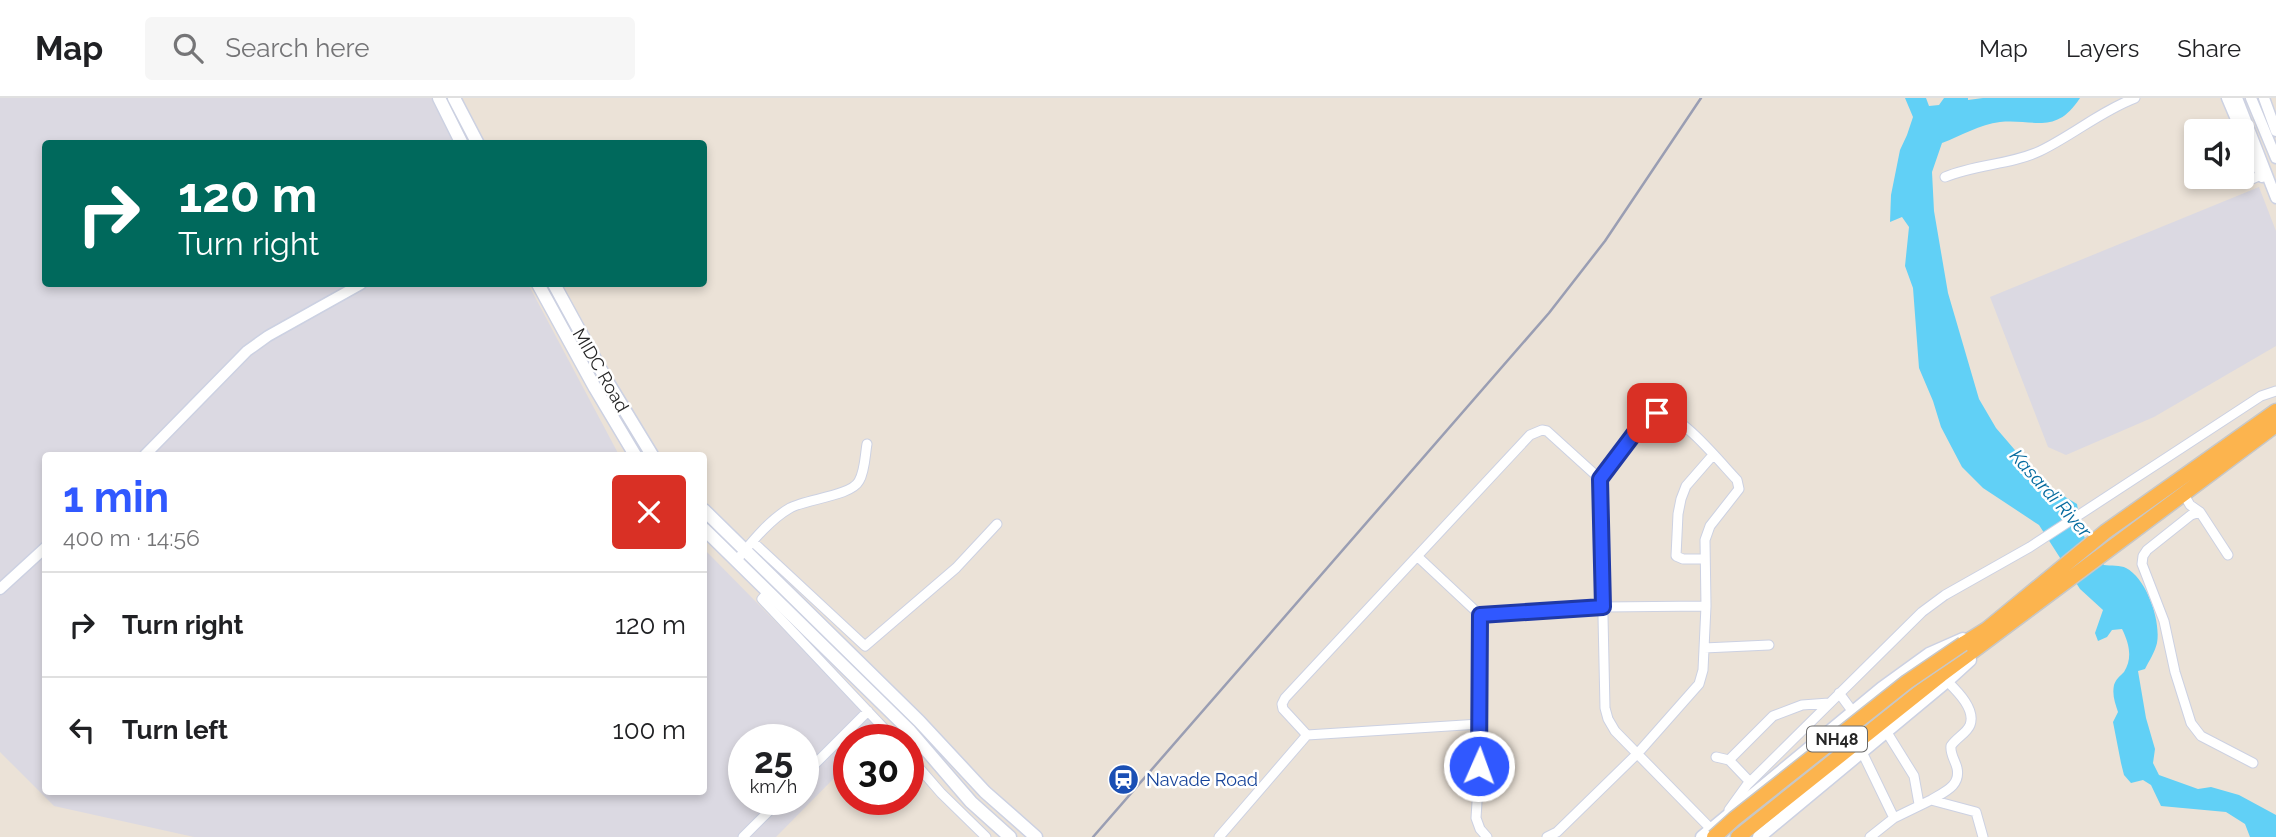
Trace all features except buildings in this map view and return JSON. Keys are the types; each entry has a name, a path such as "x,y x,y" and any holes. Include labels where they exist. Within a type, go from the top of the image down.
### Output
{"highway":[{"name":"NH48","path":"1712,835 1907,682 1990,633 2276,411"},
{"name":"NH48","path":"2110,538 2183,493 2276,425"},
{"name":"NH48","path":"1738,837 1966,649"}],"main road":[{"path":"439,98 460,140"},
{"path":"454,98 476,140"},
{"name":"MIDC Road","path":"540,287 594,388 633,452"},
{"name":"MIDC Road","path":"556,287 607,381 650,452"},
{"path":"707,512 749,546 985,792 1036,837"},
{"path":"707,532 909,730 971,802 1010,837"},
{"path":"1759,837 1947,681 1990,633"},
{"path":"1712,835 1724,817 1929,654 1990,633"},
{"path":"836,659 845,648"}],"street":[{"path":"1945,177 1978,166 2017,160 2039,151 2135,98"},
{"path":"2227,98 2236,119"},
{"path":"2237,98 2276,198"},
{"path":"2251,98 2275,157"},
{"path":"2269,101 2276,131"},
{"path":"2254,174 2271,186"},
{"path":"148,452 247,351 268,336 356,287"},
{"path":"1724,817 1750,782 1922,612 1945,595 2030,547 2260,396 2276,391"},
{"path":"1548,837 1557,832 1638,753 1702,678 1706,534 1739,489 1737,480 1683,425 1670,416 1657,413 1646,418 1600,479 1605,708 1615,731 1638,753 1712,835"},
{"path":"1307,735 1283,709 1285,698 1530,435 1536,431 1547,431 1600,479"},
{"path":"736,561 779,515 801,503 852,489 859,481 867,444"},
{"path":"1704,559 1684,559 1676,556 1678,514 1686,486 1713,455"},
{"path":"2183,493 2190,505 2200,512 2228,555"},
{"path":"2200,512 2191,515 2147,550 2142,564 2164,621 2175,672 2191,723 2201,736 2253,763"},
{"path":"749,546 865,646 956,568 997,524"},
{"path":"0,589 42,551"},
{"path":"1417,556 1480,615 1603,607 1706,606"},
{"path":"768,592 762,599 880,724"},
{"path":"1480,615 1480,724 1476,818 1481,834"},
{"path":"1704,648 1769,645"},
{"path":"1870,837 1894,818 1931,800 1952,786 1957,779 1951,746 1971,723 1968,708 1961,695 1947,681"},
{"path":"1839,693 1853,712"},
{"path":"1729,760 1773,716 1801,705 1829,703"},
{"path":"819,760 868,711"},
{"path":"1219,837 1307,735 1480,724"},
{"path":"1886,731 1914,776 1919,804"},
{"path":"1862,752 1894,818"},
{"path":"1716,757 1729,760 1750,782"},
{"path":"924,773 986,837"},
{"path":"1931,800 1976,812 1983,837"},
{"path":"743,837 765,815"}],"shaded area":[{"path":"0,98 431,98 453,140 42,140 42,287 530,287 617,452 42,452 42,794 0,752"},
{"path":"2259,187 2276,231 2276,346 2154,417 2066,455 2048,447 1990,297"},
{"path":"707,552 876,724 833,724 833,779 819,793 819,724 728,724 728,815 798,815 776,837 194,837 54,806 43,795 707,795"}],"water":[{"name":"Kasardi River","path":"1905,98 1926,98 1929,106 1939,105 1944,98 2080,98 2071,110 2054,121 1993,123 1942,143 1932,172 1934,211 1948,293 1979,399 1996,428 2047,486 2077,504 2084,537 2104,565 2124,567 2134,573 2151,601 2157,624 2157,643 2145,669 2138,671 2146,718 2155,749 2153,763 2159,775 2198,789 2211,787 2239,795 2276,815 2276,837 2250,837 2245,824 2226,812 2161,806 2151,785 2143,780 2131,783 2124,775 2113,722 2118,712 2114,685 2127,667 2129,656 2122,629 2112,630 2107,637 2098,641 2095,633 2103,610 2080,589 2039,525 1983,488 1962,467 1941,427 1919,368 1913,288 1905,266 1909,227 1902,217 1890,222 1891,195 1900,150 1913,117"}],"railway":[{"path":"1093,837 1549,313 1605,241 1701,98"}],"place":[{"name":"Navade Road","path":"1123,779"}],"route":[{"path":"1479,766 1480,615 1603,607 1600,479 1646,418 1657,413"}]}
